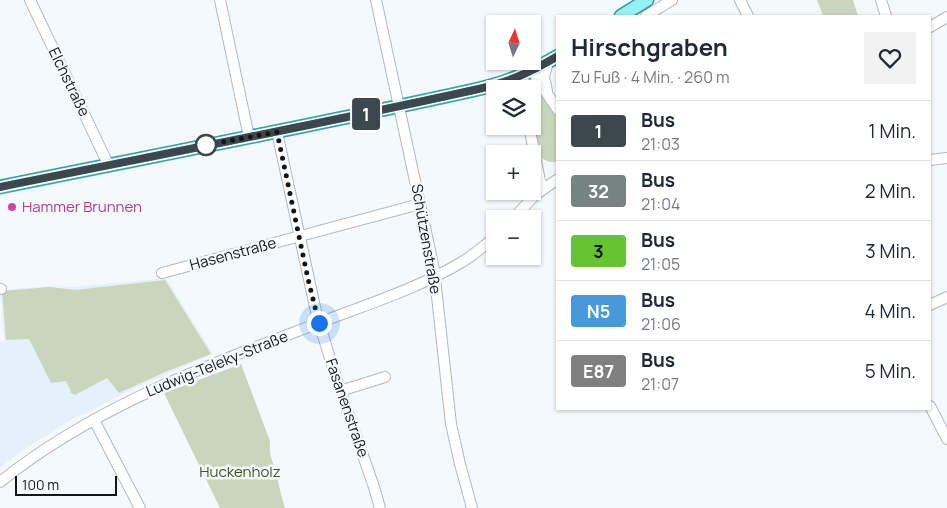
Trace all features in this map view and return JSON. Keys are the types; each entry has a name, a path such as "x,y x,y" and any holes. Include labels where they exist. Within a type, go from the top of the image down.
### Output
{"main road":[{"path":"623,15 647,0"},
{"path":"527,79 552,59"},
{"path":"0,187 108,164 277,132 486,87"}],"street":[{"name":"Elchstraße","path":"30,0 108,164"},
{"path":"220,0 248,137"},
{"name":"Schützenstraße","path":"376,0 434,270 451,424 472,508"},
{"path":"648,15 672,0"},
{"path":"740,0 748,15"},
{"path":"881,0 886,15"},
{"path":"931,26 947,17"},
{"path":"552,59 544,77 547,92 556,107"},
{"path":"527,79 547,92"},
{"name":"Fasanenstraße","path":"277,132 319,323 380,508"},
{"path":"531,135 540,181 544,187"},
{"path":"931,160 947,158"},
{"path":"521,210 544,187 556,180"},
{"name":"Hasenstraße","path":"162,273 420,204"},
{"name":"Ludwig-Teleky-Straße","path":"0,482 40,452 121,404 434,277 464,261 486,244"},
{"path":"931,305 947,297"},
{"path":"340,391 385,377"},
{"path":"931,408 947,439"},
{"path":"94,420 140,508"}],"shaded area":[{"path":"166,278 213,354 126,392 85,414 77,416 23,450 0,468 0,341 4,341 0,290 50,286 73,287"}],"green space":[{"path":"817,0 853,0 858,15 823,15"},
{"path":"541,91 556,114 556,162 546,161 542,158 541,145 538,145 536,135 541,135"},
{"path":"165,280 211,354 119,393 107,378 75,395 70,392 66,381 51,383 29,339 6,340 2,291 50,287 75,290"},
{"name":"Huckenholz","path":"241,364 270,441 271,457 285,508 220,508 164,393"}],"bus line":[{"name":"1","path":"0,187 277,132 496,85 523,76 556,57"}],"place":[{"name":"Hammer Brunnen","path":"12,207"}],"route":[{"path":"206,145 277,132 319,323"}]}
